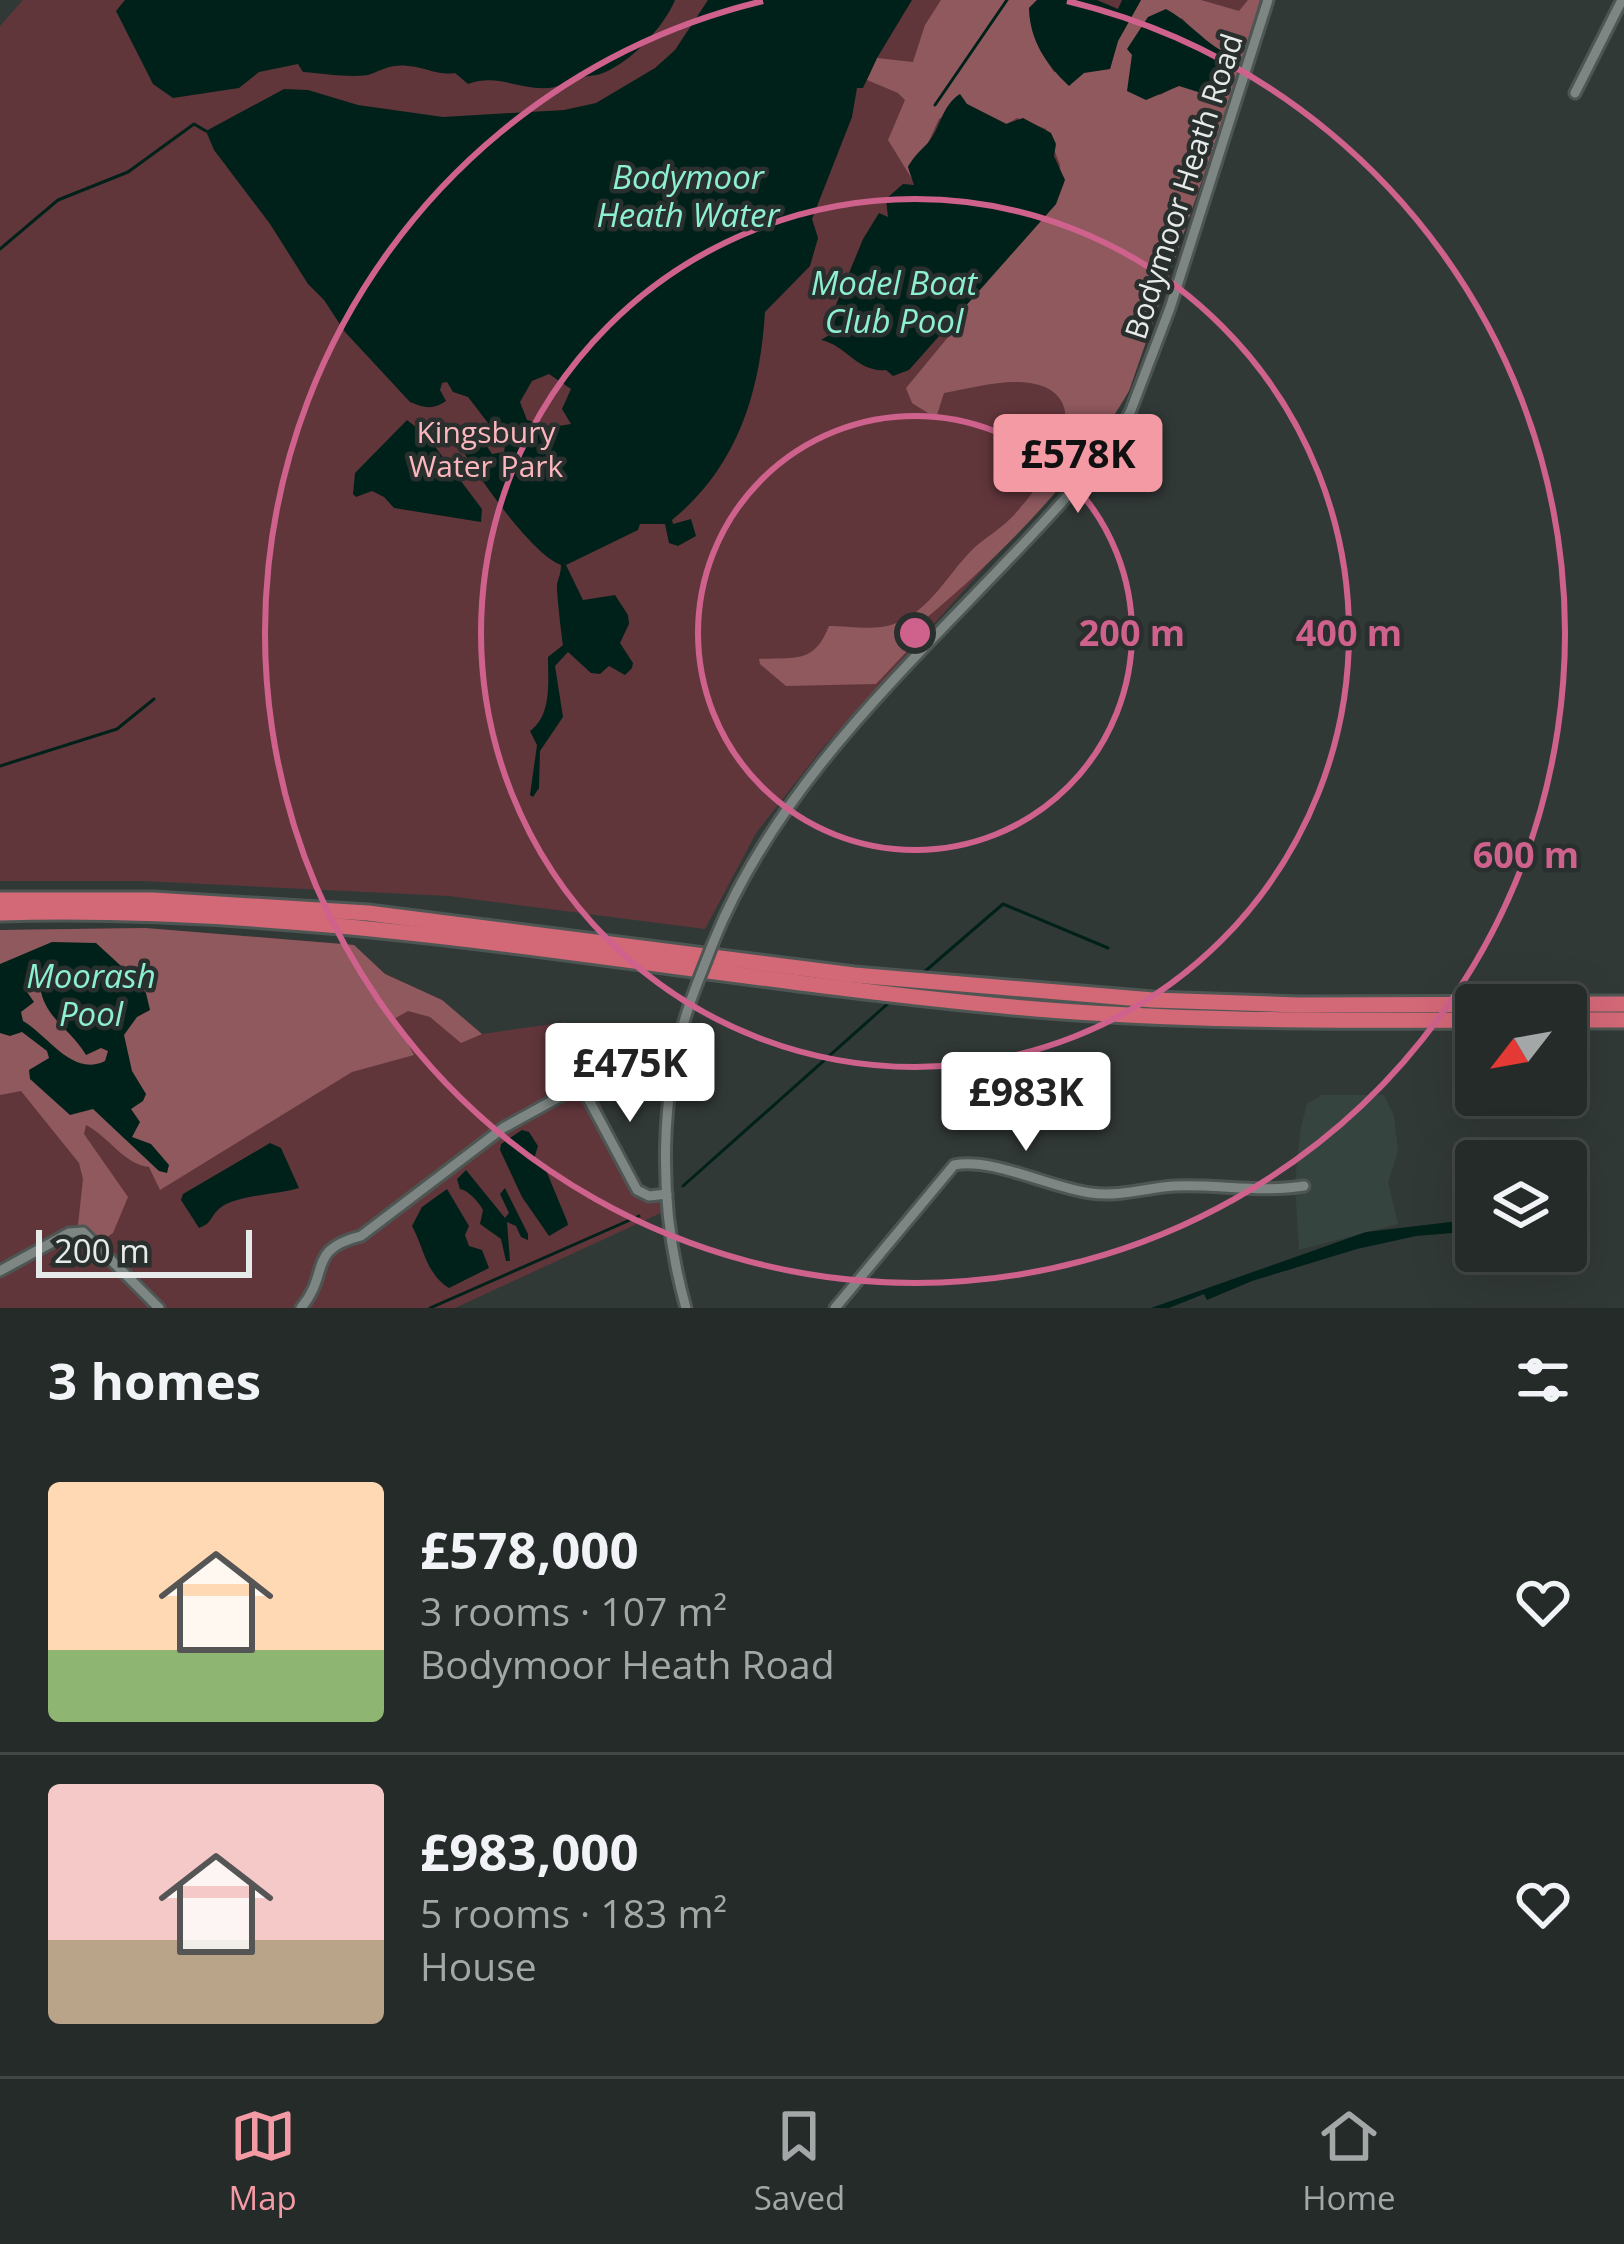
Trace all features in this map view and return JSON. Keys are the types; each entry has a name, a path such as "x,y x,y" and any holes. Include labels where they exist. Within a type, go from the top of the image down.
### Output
{"highway":[{"path":"0,901 153,901 368,913 854,975 1153,1000 1298,1005 1624,1004"},
{"path":"0,913 148,913 364,926 1052,1010 1293,1021 1455,1020"},
{"path":"1587,1020 1624,1020"}],"street":[{"name":"Bodymoor Heath Road","path":"686,1308 670,1232 669,1097 697,984 726,910 818,766 1115,438 1132,410 1170,308 1268,0"},
{"path":"1576,93 1622,0"},
{"path":"301,1308 314,1293 324,1253 338,1242 361,1236 503,1128 580,1085 638,1190 649,1196 667,1194"},
{"path":"835,1308 954,1165 978,1165 1111,1195 1171,1186 1274,1192 1304,1186"},
{"path":"0,1271 68,1233 83,1232 159,1308"}],"shaded area":[{"path":"941,0 1037,0 1029,8 1031,26 1054,72 1110,69 1118,41 1141,0 1201,0 1239,11 1248,0 1260,0 1129,391 1108,424 1032,519 913,629 910,648 876,684 786,686 759,659 810,653 829,626 887,626 918,610 974,548 1021,507 1046,473 1064,433 1060,399 1045,387 1021,382 944,393 936,418 912,403 906,388 949,336 945,327 1056,204 1060,165 1046,129 1017,118 1007,124 967,104 939,119 928,143 908,166 912,179 888,140 905,100 867,80 877,58 913,62 925,25","holes":["1182,18 1197,36 1221,51 1160,95 1131,70 1132,55"]},
{"path":"145,928 354,945 385,974 442,1000 482,1034 461,1043 430,1017 408,1011 394,1019 414,1055 352,1072 160,1190 149,1167 132,1161 86,1125 84,1134 128,1197 113,1233 103,1240 78,1225 83,1179 79,1163 21,1091 0,1095 0,930"},
{"path":"1322,1095 1384,1095 1394,1116 1398,1151 1388,1182 1398,1224 1299,1250 1295,1183 1301,1127 1307,1104"}],"green space":[{"name":"Kingsbury Water Park","path":"23,0 1260,0 1105,433 821,750 756,833 705,929 448,896 143,881 0,881 0,26"},
{"path":"145,928 354,945 385,974 442,1000 482,1034 566,1022 637,1190 667,1194 667,1210 455,1308 0,1308 0,930"}],"water":[{"path":"125,0 675,0 655,32 625,61 603,73 553,87 489,80 468,84 455,73 408,66 348,76 303,72 298,64 259,72 239,88 173,98 153,84 116,11"},
{"name":"Bodymoor Heath Water","path":"708,0 912,0 863,88 857,88 852,117 812,219 818,238 810,266 765,312 757,372 741,428 713,477 672,520 673,524 691,519 696,536 678,546 669,543 665,524 640,524 638,530 566,565 583,600 615,595 629,624 620,643 633,663 625,675 609,666 600,674 591,673 568,652 555,666 563,717 540,751 539,788 533,797 537,745 530,731 545,707 548,657 563,645 557,588 561,565 517,527 453,435 456,431 472,435 492,454 504,452 505,445 468,397 453,392 447,382 440,390 446,401 441,404 428,407 410,402 308,284 214,150 206,131 284,89 443,117 564,110 596,103 655,68 675,50","holes":["549,374 571,389 562,409 571,424 552,427 527,420 520,402 532,381"]},
{"path":"1037,0 1097,0 1118,9 1122,0 1141,0 1118,41 1110,69 1084,73 1069,86 1036,41 1029,8"},
{"path":"1166,9 1222,51 1225,64 1214,97 1179,86 1146,100 1127,91 1132,55 1127,49 1148,17"},
{"name":"Model Boat Club Pool","path":"960,94 967,104 1006,124 1023,118 1051,133 1054,156 1065,180 1056,204 909,370 893,376 821,340 836,331 836,326 828,324 863,239 879,213 888,217 886,199 903,184 914,185 908,167"},
{"path":"407,420 427,436 482,509 481,522 394,508 372,491 353,494 355,473"},
{"name":"Moorash Pool","path":"52,942 96,943 146,993 150,1010 137,1017 124,1035 132,1071 146,1094 131,1109 140,1122 132,1137 151,1144 169,1165 167,1173 159,1171 93,1109 70,1115 30,1079 29,1070 49,1058 47,1051 22,1032 0,1033 0,964","holes":["26,983 40,987 53,1016 86,1055 101,1048 108,1051 105,1061 82,1064 71,1059 23,1021 21,1012 34,1002"]},
{"path":"522,1130 538,1146 534,1159 543,1163 567,1221 568,1225 549,1236 522,1197 500,1150 501,1144"},
{"path":"270,1143 281,1148 299,1188 228,1203 199,1228 181,1200 183,1194"},
{"path":"466,1170 505,1218 509,1213 500,1194 505,1188 528,1234 528,1240 521,1237 516,1226 507,1222 510,1261 506,1261 501,1239 480,1224 481,1207 460,1189 457,1179"},
{"path":"447,1189 469,1226 465,1235 469,1246 482,1250 489,1268 449,1288 430,1268 412,1226 422,1207"},
{"path":"1455,1221 1455,1233 1357,1249 1207,1300 1204,1294 1169,1308 1151,1308 1366,1232"}],"waterway":[{"path":"935,105 1007,0"},
{"path":"0,249 58,200 128,172 194,124 206,131"},
{"path":"0,766 117,729 154,699"},
{"path":"923,973 1003,904 1108,948"},
{"path":"683,1186 893,999"},
{"path":"430,1308 639,1216"}]}
